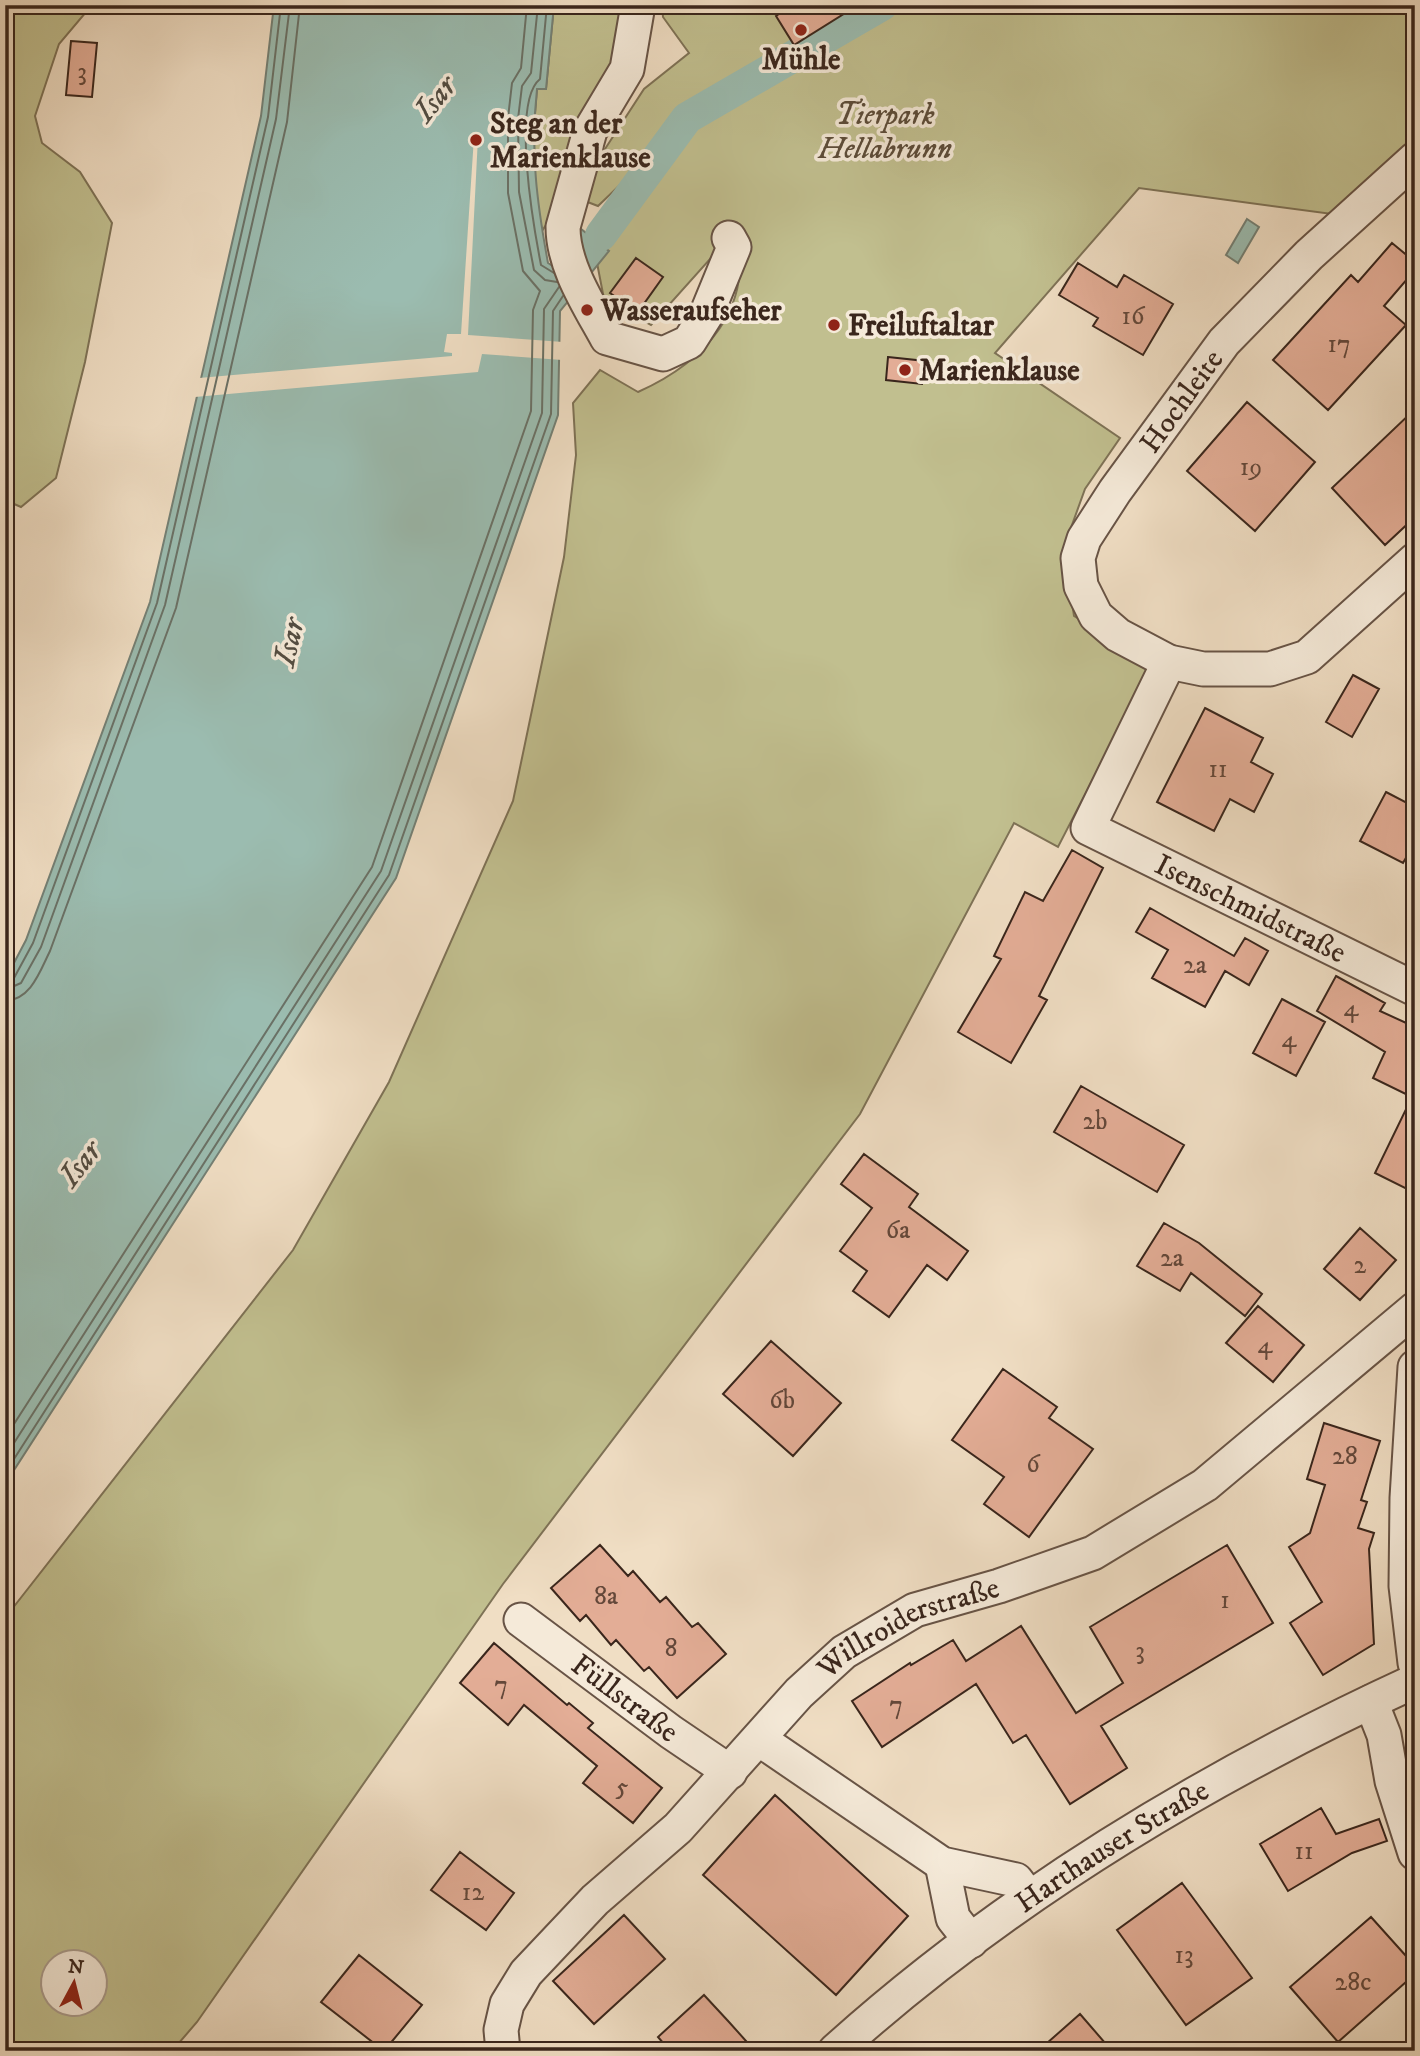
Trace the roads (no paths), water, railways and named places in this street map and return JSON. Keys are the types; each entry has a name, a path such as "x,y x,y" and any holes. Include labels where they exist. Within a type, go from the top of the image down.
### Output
{"street":[{"path":"638,5 627,69 590,131 563,228 563,244 587,302 607,338 663,354 689,342 706,314 734,247 729,238"},
{"name":"Hochleite","path":"1415,159 1309,255 1224,342 1115,491 1084,539 1078,558 1079,576 1085,597 1096,616 1118,635 1169,662 1203,669 1270,669 1307,657 1415,560"},
{"name":"Isenschmidstraße","path":"1169,662 1088,828 1415,989"},
{"name":"Willroiderstraße","path":"503,2051 501,2030 507,2004 527,1973 595,1900 678,1828 811,1681 844,1652 915,1610 999,1586 1093,1553 1205,1485 1415,1309"},
{"path":"1415,1367 1407,1497 1406,1586 1415,1663"},
{"name":"Füllstraße","path":"521,1620 671,1732 730,1772"},
{"name":"Harthauser Straße","path":"835,2051 1029,1897 1129,1832 1233,1773 1415,1681"},
{"path":"1370,1702 1384,1735 1392,1781 1415,1853"},
{"path":"759,1739 942,1864 1016,1880 1029,1897"},
{"path":"942,1864 953,1918 971,1941"}],"water":[{"name":"Isar","path":"274,5 554,5 546,89 537,89 534,134 538,198 548,263 554,267 581,229 609,251 560,311 558,415 396,878 5,1484 5,980 26,940 150,602 261,116"},
{"path":"1247,219 1259,227 1238,263 1226,255"}],"waterway":[{"path":"601,235 687,118 882,5"}],"place":[{"name":"Mühle","path":"801,30"},
{"name":"Steg an der Marienklause","path":"476,140"},
{"name":"Wasseraufseher","path":"587,310"},
{"name":"Freiluftaltar","path":"834,325"},
{"name":"Marienklause","path":"905,370"}],"park label":[{"name":"Tierpark Hellabrunn","path":"885,131"}]}
